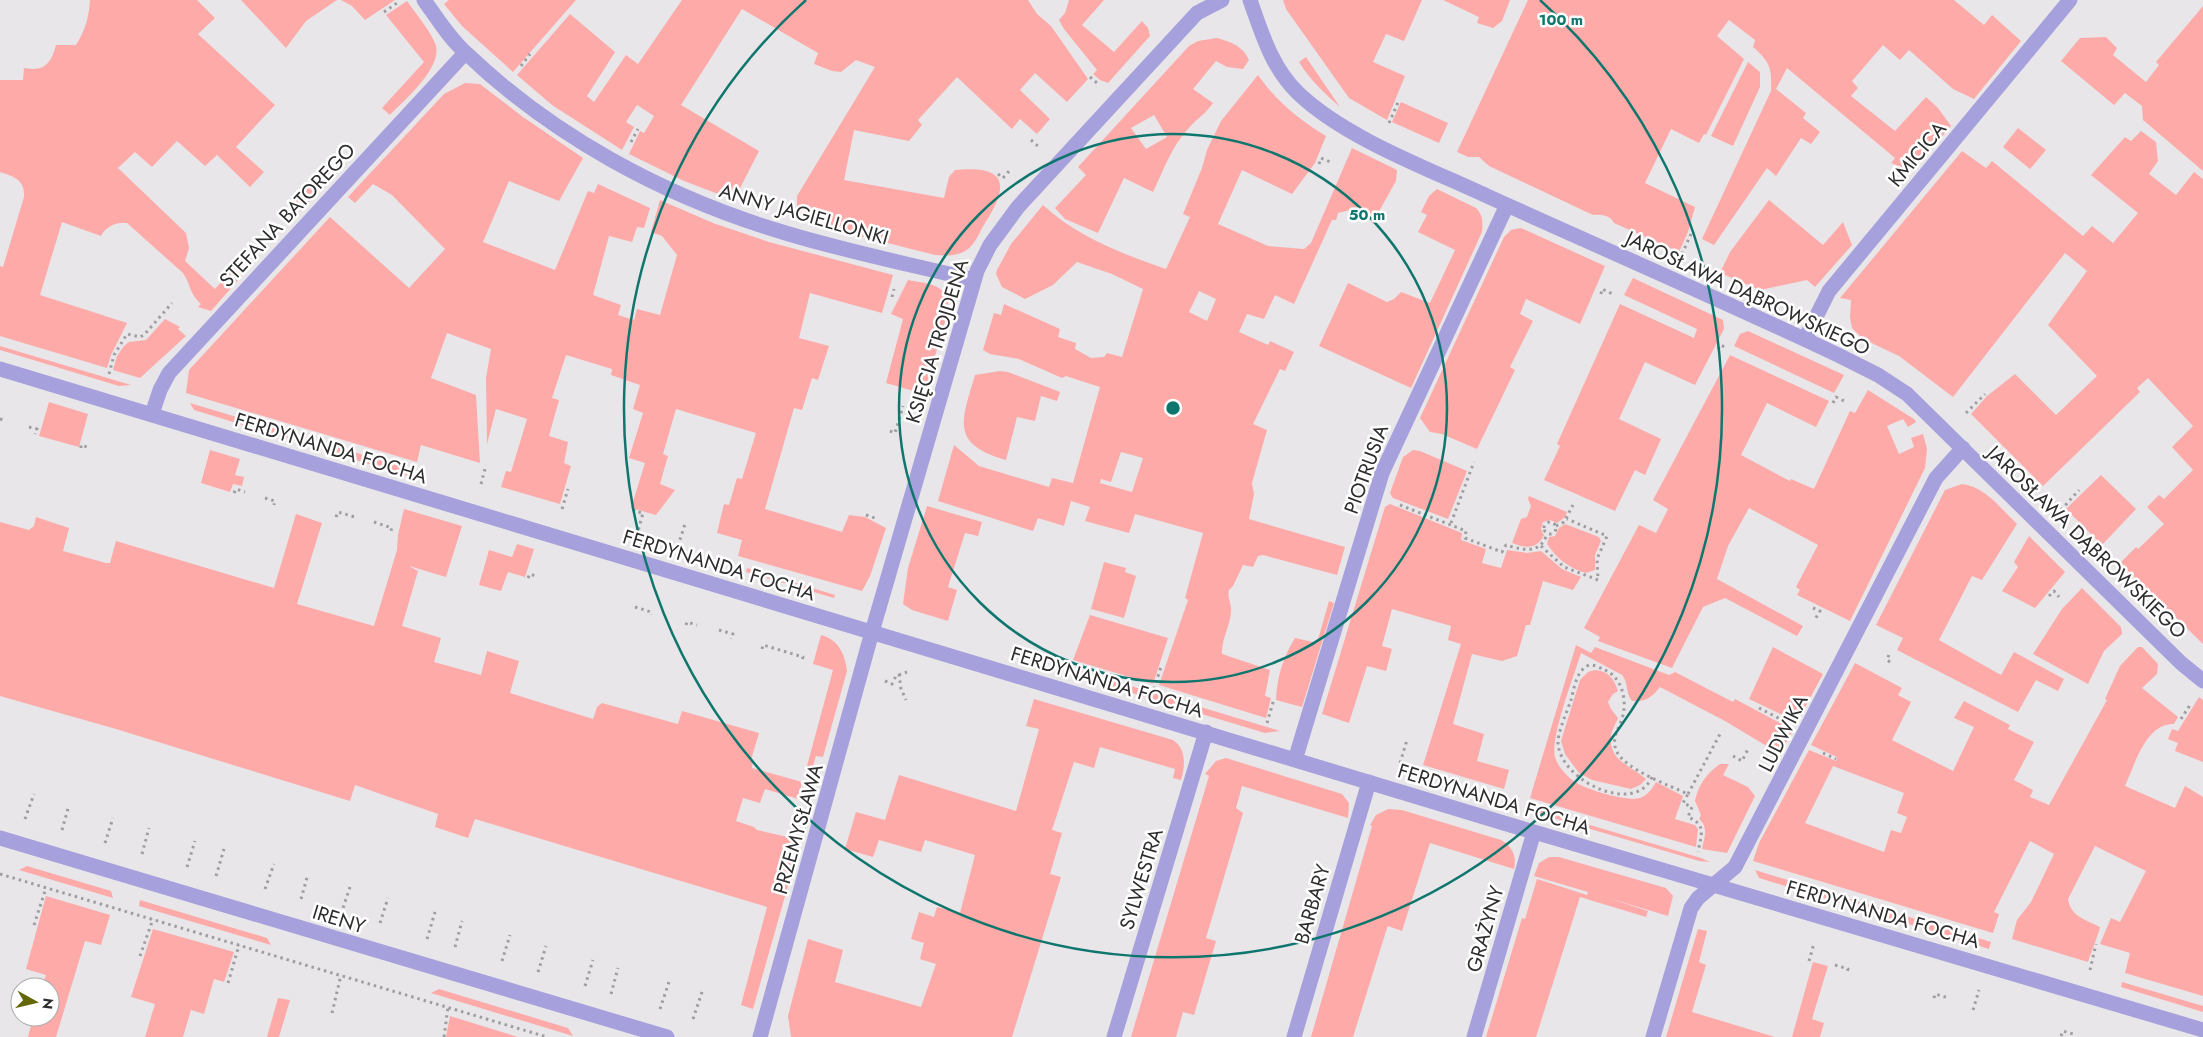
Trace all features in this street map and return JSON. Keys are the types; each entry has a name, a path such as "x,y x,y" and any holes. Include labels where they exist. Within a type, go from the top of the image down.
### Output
{"street":[{"name":"ANNY JAGIELLONKI","path":"424,0 465,53 548,120 613,161 672,192 733,216 795,236 974,280"},
{"name":"KSIĘCIA TROJDENA","path":"872,632 974,280 990,245 1029,194 1197,12 1222,0"},
{"name":"JAROSŁAWA DĄBROWSKIEGO","path":"1250,0 1268,49 1281,74 1319,111 1358,135 1507,205 1805,339 1878,375 1907,394 2181,663 2203,681"},
{"name":"KMICICA","path":"1805,339 1829,291 2070,0"},
{"name":"STEFANA BATOREGO","path":"152,414 162,385 169,373 465,53"},
{"name":"PIOTRUSIA","path":"1295,760 1382,473 1507,205"},
{"name":"FERDYNANDA FOCHA","path":"0,369 1534,832 2203,1030"},
{"name":"LUDWIKA","path":"1653,1037 1692,908 1698,898 1729,875 1738,863 1936,478 1963,448"},
{"name":"PRZEMYSŁAWA","path":"760,1037 872,632"},
{"name":"SYLWESTRA","path":"1114,1037 1206,732"},
{"name":"BARBARY","path":"1294,1037 1369,782"},
{"name":"GRAŻYNY","path":"1474,1037 1534,832"},
{"name":"IRENY","path":"0,838 667,1037"}],"path":[{"path":"384,12 402,0"},
{"path":"1388,126 1398,100"},
{"path":"1319,164 1321,158 1333,163"},
{"path":"998,174 1003,178 1012,169"},
{"path":"1680,259 1691,234"},
{"path":"1601,294 1602,289 1613,294"},
{"path":"109,374 114,355 127,334 140,337 144,335 172,302"},
{"path":"1718,350 1720,345 1725,347"},
{"path":"1964,415 1984,394"},
{"path":"1833,403 1836,397 1846,402"},
{"path":"890,432 895,432 903,406"},
{"path":"0,419 6,421"},
{"path":"28,427 37,429 36,434"},
{"path":"81,448 82,445 87,447"},
{"path":"1451,523 1474,462"},
{"path":"480,484 486,465"},
{"path":"234,493 236,489 244,492"},
{"path":"562,509 568,489"},
{"path":"2061,510 2079,490"},
{"path":"265,498 275,500 274,504"},
{"path":"1547,534 1554,533 1556,526 1567,519 1573,505"},
{"path":"634,509 634,511 643,513 637,535"},
{"path":"1413,509 1451,523 1466,531 1465,538 1502,552 1506,545 1524,550 1541,546"},
{"path":"336,517 338,512 355,518"},
{"path":"1541,546 1564,567 1598,580 1598,559 1607,536 1567,519"},
{"path":"374,522 392,528 390,533"},
{"path":"1547,534 1544,529 1546,524 1551,522 1556,526"},
{"path":"678,547 685,524"},
{"path":"1541,546 1547,534"},
{"path":"528,578 530,574 538,577"},
{"path":"2049,596 2054,591 2059,596"},
{"path":"635,607 651,612 651,615"},
{"path":"1813,608 1820,611 1814,621"},
{"path":"686,626 687,622 697,625"},
{"path":"719,630 733,634 731,639"},
{"path":"762,649 763,645 804,657 802,661"},
{"path":"1890,652 1887,660 1890,662"},
{"path":"1652,777 1649,785 1642,790 1635,794 1625,794 1592,786 1574,774 1566,764 1558,742 1578,678 1587,666 1593,665 1601,668 1614,674 1619,680 1624,707 1623,715 1614,738 1617,752 1622,759 1652,777 1688,794"},
{"path":"877,678 892,684 899,674 911,672 912,667"},
{"path":"1154,689 1161,667"},
{"path":"899,674 901,690 906,700"},
{"path":"1267,723 1274,699"},
{"path":"1698,853 1702,828 1698,821 1688,817 1692,807 1684,803 1720,734"},
{"path":"1400,764 1407,740"},
{"path":"1732,756 1742,761 1748,749"},
{"path":"25,820 34,794"},
{"path":"62,831 69,805"},
{"path":"104,843 113,818"},
{"path":"142,854 149,828"},
{"path":"187,868 195,841"},
{"path":"216,876 224,849"},
{"path":"264,892 274,864"},
{"path":"0,874 547,1037"},
{"path":"300,902 308,874"},
{"path":"341,914 350,887"},
{"path":"34,925 46,888"},
{"path":"379,926 388,898"},
{"path":"426,940 435,912"},
{"path":"140,956 153,919"},
{"path":"455,948 462,921"},
{"path":"502,962 510,935"},
{"path":"228,983 239,945"},
{"path":"538,973 546,946"},
{"path":"584,987 592,960"},
{"path":"1834,965 1848,969 1846,972"},
{"path":"611,995 618,968"},
{"path":"332,1013 341,975"},
{"path":"660,1009 669,982"},
{"path":"693,1019 702,992"},
{"path":"1934,998 1935,994 1949,998"},
{"path":"444,1037 448,1008"},
{"path":"2062,1036 2063,1031 2073,1034"}],"shaded area":[{"path":"90,0 197,0 215,18 198,34 275,105 236,147 264,172 250,187 217,155 205,166 177,141 152,167 135,152 118,168 186,233 189,248 185,261 215,289 246,255 254,262 211,311 198,307 201,304 192,293 183,273 127,223 112,225 101,236 62,222 40,295 127,323 111,355 107,368 0,336 0,266 3,267 24,197 24,191 18,180 0,172 0,80 23,80 24,68 37,69 46,65 52,57 56,45 76,45 86,24"},
{"path":"241,0 337,0 306,21 286,48"},
{"path":"341,0 395,0 365,20 352,6"},
{"path":"449,0 576,0 513,72 462,26 444,4"},
{"path":"682,0 1028,0 1037,14 1051,26 1088,79 1067,102 1035,73 1020,90 1050,119 1037,134 1020,119 1012,129 957,77 918,120 922,125 909,141 854,130 844,180 944,198 949,177 955,170 972,169 984,171 993,174 998,180 1000,187 998,197 973,244 968,249 957,254 935,255 797,220 797,196 875,67 856,60 841,72 832,71 814,64 818,53 742,9 681,105 759,151 734,200 684,181 629,154 640,131 644,133 654,116 637,105 626,122 634,127 622,150 552,105 517,75 570,14 615,52 587,96 594,102 626,55 638,64"},
{"path":"1069,0 1104,0 1082,25 1114,52 1142,21 1148,28 1150,36 1108,83 1100,80 1093,74 1097,70 1059,20 1065,13"},
{"path":"1283,0 1422,0 1404,41 1386,34 1373,62 1405,76 1387,120 1349,98 1286,9"},
{"path":"1443,0 1510,0 1502,21 1493,28 1477,23 1479,17"},
{"path":"1528,0 1954,0 1984,25 1992,15 2021,41 1974,99 1953,89 1909,50 1900,60 1883,45 1852,81 1858,88 1851,96 1895,131 1926,97 1938,108 1951,126 1912,171 1891,163 1895,158 1787,68 1776,89 1806,113 1803,118 1820,132 1811,144 1801,138 1776,176 1767,168 1714,245 1702,239 1771,91 1769,66 1753,47 1755,40 1729,20 1717,36 1744,59 1706,135 1704,134 1699,143 1671,129 1645,183 1695,207 1688,232 1679,252 1614,223 1608,217 1593,215 1489,166 1479,157 1468,157 1457,152"},
{"path":"407,1 429,32 437,52 429,72 422,82 390,115 382,108 424,62 386,15"},
{"path":"2203,6 2203,171 2143,120 2142,106 2125,93 2114,105 2061,61 2080,38 2106,37 2117,48 2113,55 2146,82 2159,65 2156,62"},
{"path":"1217,38 1227,41 1240,48 1249,60 1243,69 1227,67 1216,61 1193,89 1213,103 1191,125 1177,143 1153,192 1124,178 1098,233 1065,219 1055,208 1086,175 1078,167 1189,46 1198,41","holes":["1154,115 1167,137 1146,149 1131,128"]},
{"path":"1306,57 1340,107 1303,69 1299,62"},
{"path":"1748,62 1760,72 1760,87 1733,146 1711,136"},
{"path":"1258,75 1289,109 1326,136 1315,163 1292,194 1242,170 1218,224 1268,246 1304,249 1311,243 1352,148 1397,170 1396,181 1377,215 1350,210 1338,213 1336,220 1332,220 1294,304 1275,295 1264,319 1247,314 1239,332 1268,345 1270,341 1294,352 1285,371 1280,369 1253,424 1267,430 1252,483 1254,494 1249,519 1345,547 1337,575 1263,555 1258,556 1253,567 1243,565 1233,586 1229,590 1231,616 1223,643 1222,654 1270,670 1265,696 1271,698 1266,718 1159,685 1188,600 1185,598 1203,533 1135,514 1129,533 1085,521 1090,507 1071,501 1064,526 1038,518 1033,531 938,501 954,445 979,466 1049,487 1052,478 1073,483 1100,387 1066,376 1062,378 1019,359 990,354 983,350 994,313 1001,315 1004,304 1060,329 1058,337 1076,343 1075,349 1091,358 1104,357 1107,353 1122,357 1143,289 1112,274 1077,262 1053,285 1025,299 1002,287 996,274 997,270 1011,244 1043,205 1071,226 1101,243 1166,269 1190,217 1183,214 1202,168 1207,150 1221,121","holes":["1199,291 1216,299 1207,321 1189,312","1121,452 1143,458 1132,492 1100,483 1101,479 1111,482"]},
{"path":"465,83 480,84 523,117 583,158 559,201 509,181 483,242 555,270 588,191 594,193 598,184 650,208 644,228 637,227 632,242 609,236 593,295 621,305 618,315 634,320 637,309 660,315 677,255 662,236 651,232 660,200 713,223 769,242 893,275 882,313 810,293 799,338 829,346 818,380 812,378 802,410 794,408 765,509 842,532 849,515 865,517 886,528 870,576 862,591 738,556 742,540 717,533 724,504 729,505 737,478 742,479 756,433 676,409 663,454 668,456 660,484 675,490 656,515 631,508 645,463 629,458 643,413 633,409 640,385 611,375 612,369 566,355 552,398 559,400 549,436 568,442 564,463 571,466 560,504 501,487 506,471 511,472 527,419 496,409 487,444 486,378 491,349 447,333 431,378 476,395 480,463 421,445 417,462 186,393 189,370 330,217 409,288 445,249 392,195 373,184 355,203 348,197 444,94"},
{"path":"1401,102 1448,123 1439,143 1392,122"},
{"path":"2018,128 2046,150 2030,169 2003,147"},
{"path":"2141,131 2156,142 2158,161 2149,174 2176,195 2194,172 2203,179 2203,644 2120,563 2164,524 2147,507 2159,495 2164,499 2193,470 2172,447 2193,426 2148,378 2137,388 2140,392 2043,486 1971,414 1987,396 2015,374 2056,415 2097,376 2048,325 2087,271 2065,253 1953,397 1899,356 1863,339 1852,328 1850,317 1851,300 1840,298 1962,151 1986,168 1992,161 2083,236 2092,226 2113,243 2138,213 2091,175 2125,137 2131,141"},
{"path":"330,162 337,171 301,211 292,205"},
{"path":"1437,189 1476,208 1482,219 1482,232 1411,388 1319,346 1348,283 1387,302 1394,299 1401,292 1430,303 1455,250 1418,232 1427,215 1421,212 1429,196"},
{"path":"1769,200 1823,245 1843,222 1852,245 1815,287 1807,280 1760,290 1720,273 1730,252"},
{"path":"1521,228 1605,266 1580,324 1526,299 1520,314 1533,321 1510,367 1515,370 1477,449 1442,434 1430,432 1420,418 1504,237 1511,230"},
{"path":"1633,278 1723,320 1724,329 1695,385 1645,362 1619,419 1661,439 1645,475 1635,470 1615,511 1544,480 1560,446 1557,444 1620,304 1694,338 1697,329 1624,295"},
{"path":"908,280 932,285 944,292 947,297 947,315 924,394 886,383 903,319 891,314"},
{"path":"165,319 180,327 178,329 186,336 140,378 113,370 117,356 124,346 129,342 146,340"},
{"path":"1748,331 1844,375 1834,393 1734,346 1740,334"},
{"path":"0,346 131,385 119,386 0,350"},
{"path":"1730,355 1829,401 1816,427 1767,403 1741,455 1790,481 1791,479 1814,489 1850,411 1855,413 1868,390 1914,419 1916,422 1908,427 1903,419 1887,426 1899,454 1914,447 1911,438 1923,434 1927,449 1925,468 1850,621 1797,595 1800,590 1796,587 1818,545 1749,508 1728,546 1717,579 1803,626 1797,636 1725,598 1703,607 1672,668 1598,641 1600,637 1584,628 1639,525 1656,533 1668,509 1653,500"},
{"path":"1000,371 1008,372 1060,392 1057,401 1041,396 1035,421 1017,417 1006,460 988,454 975,446 968,438 964,428 966,405 975,375"},
{"path":"49,402 88,414 79,447 39,436"},
{"path":"190,403 414,470 408,476 194,410"},
{"path":"210,450 240,459 235,475 244,477 242,486 233,484 230,492 201,483"},
{"path":"1413,450 1420,451 1467,471 1448,519 1393,498 1390,493 1403,457"},
{"path":"2101,475 2136,509 2102,545 2066,509"},
{"path":"1962,484 1978,489 1985,494 2017,524 1982,580 1972,576 1939,640 2001,675 2014,652 2064,679 2058,691 2036,680 2018,712 1897,650 1903,638 1876,625 1945,490"},
{"path":"1529,496 1567,512 1565,517 1557,523 1550,520 1543,522 1541,529 1544,535 1541,540 1534,545 1526,547 1512,543 1521,519 1527,517 1531,506 1528,499"},
{"path":"1390,504 1462,533 1461,540 1486,549 1482,563 1501,568 1507,550 1527,553 1541,551 1562,569 1581,577 1573,590 1543,581 1530,625 1526,625 1517,656 1502,661 1472,654 1453,724 1484,734 1477,761 1509,770 1504,789 1423,765 1461,644 1448,640 1451,626 1392,609 1382,646 1392,649 1386,671 1367,666 1349,723 1322,714 1385,507"},
{"path":"927,506 982,522 978,536 965,533 948,587 957,590 948,621 912,610 903,604 908,568"},
{"path":"404,509 462,526 446,577 409,566 418,571 402,626 441,638 434,662 481,675 487,651 519,661 510,693 593,719 597,707 602,703 678,724 682,711 759,733 751,760 753,761 752,768 802,782 798,799 765,789 760,803 743,798 736,821 754,827 757,830 801,840 753,1009 741,1005 767,907 475,819 468,838 435,827 438,814 355,785 350,801 116,729 0,696 0,522 29,530 34,526 36,517 69,528 63,551 106,563 110,563 116,541 274,588 296,514 322,523 297,604 374,626 397,550 398,535"},
{"path":"1565,524 1599,537 1601,541 1595,555 1595,570 1586,573 1569,566 1547,544 1549,537 1555,536 1559,528"},
{"path":"2029,536 2065,572 2035,608 2002,591 2018,567 2014,562"},
{"path":"517,544 534,549 525,577 508,572 501,591 479,585 489,550 512,557"},
{"path":"1104,562 1126,568 1125,572 1136,576 1124,618 1091,609"},
{"path":"747,568 835,595 834,598 746,572"},
{"path":"2082,588 2121,627 2122,634 2104,651 2088,684 2033,654 2062,609"},
{"path":"1329,601 1334,603 1302,707 1276,700 1281,668 1287,652 1295,638 1317,643"},
{"path":"1090,615 1168,638 1153,684 1073,660"},
{"path":"821,635 837,644 843,653 847,671 823,757 816,756 809,778 804,777 833,670 813,664"},
{"path":"1576,645 1591,653 1595,647 1669,675 1675,672 1733,702 1735,699 1793,730 1780,754 1725,721 1660,687 1648,698 1641,701 1632,701 1628,695 1626,681 1622,675 1581,653 1559,721 1554,748 1558,765 1577,783 1608,795 1634,799 1640,798 1650,792 1656,782 1683,796 1675,819 1695,825 1698,829 1696,847 1530,798"},
{"path":"1773,647 1823,674 1797,722 1749,699"},
{"path":"2138,647 2142,647 2158,664 2157,674 2142,688 2178,717 2174,724 2164,725 2149,737 2138,756 2125,786 2175,808 2185,786 2203,797 2203,996 2125,973 2130,953 2100,944 2111,918 2120,922 2146,871 2095,846 2068,899 2069,905 2075,913 2084,920 2100,927 2088,962 2012,939 2017,920 2031,902 2054,854 2030,841 1994,912 1999,914 1993,933 1753,861 1759,843 1809,750 1836,761 1837,757 1811,745 1855,663 1902,688 1898,695 1911,702 1892,740 1953,771 1974,727 1954,718 1964,701 2010,725 2008,729 2034,742 2014,780 2033,790 2030,797 2049,805 2107,700 2105,699 2120,666","holes":["1833,766 1904,793 1897,813 1907,817 1901,833 1891,830 1884,852 1805,823"]},
{"path":"1071,668 1280,731 1265,733 1075,676"},
{"path":"1595,670 1610,676 1618,691 1613,694 1608,702 1618,718 1611,736 1613,751 1622,762 1646,779 1640,785 1631,789 1592,780 1579,773 1565,754 1561,741 1580,680 1588,672"},
{"path":"2199,697 2203,700 2203,762 2175,751 2178,743 2168,739 2172,729 2178,731"},
{"path":"1034,699 1173,740 1181,748 1184,764 1181,780 1173,778 1175,769 1100,747 1094,768 1074,762 1052,830 1062,833 1050,874 1061,877 1012,1037 791,1037 788,1016 808,939 843,950 835,982 921,1007 936,964 920,959 924,943 911,939 919,912 934,917 937,907 960,913 975,855 925,840 921,852 879,840 873,857 845,849 856,812 885,820 899,775 1016,811 1039,729 1026,726"},
{"path":"1226,758 1342,794 1349,803 1348,818 1242,786 1236,808 1243,813 1206,938 1216,941 1194,1015 1183,1012 1176,1037 1131,1037 1209,776 1205,774 1216,761"},
{"path":"1720,764 1729,764 1723,775 1748,787 1755,796 1727,853 1702,849 1705,829 1699,819 1701,815 1695,801 1698,790 1704,780"},
{"path":"1526,806 1710,862 1699,861 1526,810"},
{"path":"1388,809 1402,810 1501,840 1513,852 1515,860 1514,869 1430,843 1402,931 1388,926 1387,928 1353,1037 1311,1037 1372,826 1370,825 1376,815"},
{"path":"1549,857 1559,857 1666,888 1673,896 1668,916 1605,897 1648,911 1646,917 1580,897 1536,1037 1486,1037 1522,918 1525,919 1537,879 1587,895 1588,892 1534,876 1539,863"},
{"path":"27,866 111,891 113,898 19,870"},
{"path":"1755,870 1991,942 1989,949 1759,878"},
{"path":"46,896 110,915 101,945 85,941 60,1024 60,977 45,977 46,975 26,969"},
{"path":"140,900 267,938 271,945 139,906"},
{"path":"153,929 234,952 224,982 214,979 204,1014 191,1010 183,1037 145,1037 155,1004 131,997"},
{"path":"1698,929 1707,931 1699,962 1706,965 1692,1012 1775,1037 1666,1037"},
{"path":"1813,962 1828,966 1812,1019 1824,1023 1820,1037 1792,1037"},
{"path":"2122,982 2203,1006 2203,1012 2121,987"},
{"path":"439,989 568,1028 573,1036 431,993"},
{"path":"278,998 290,1000 279,1037 267,1037"},
{"path":"450,1016 518,1037 446,1037"},
{"path":"30,1027 59,1027 56,1037 28,1037"}]}
